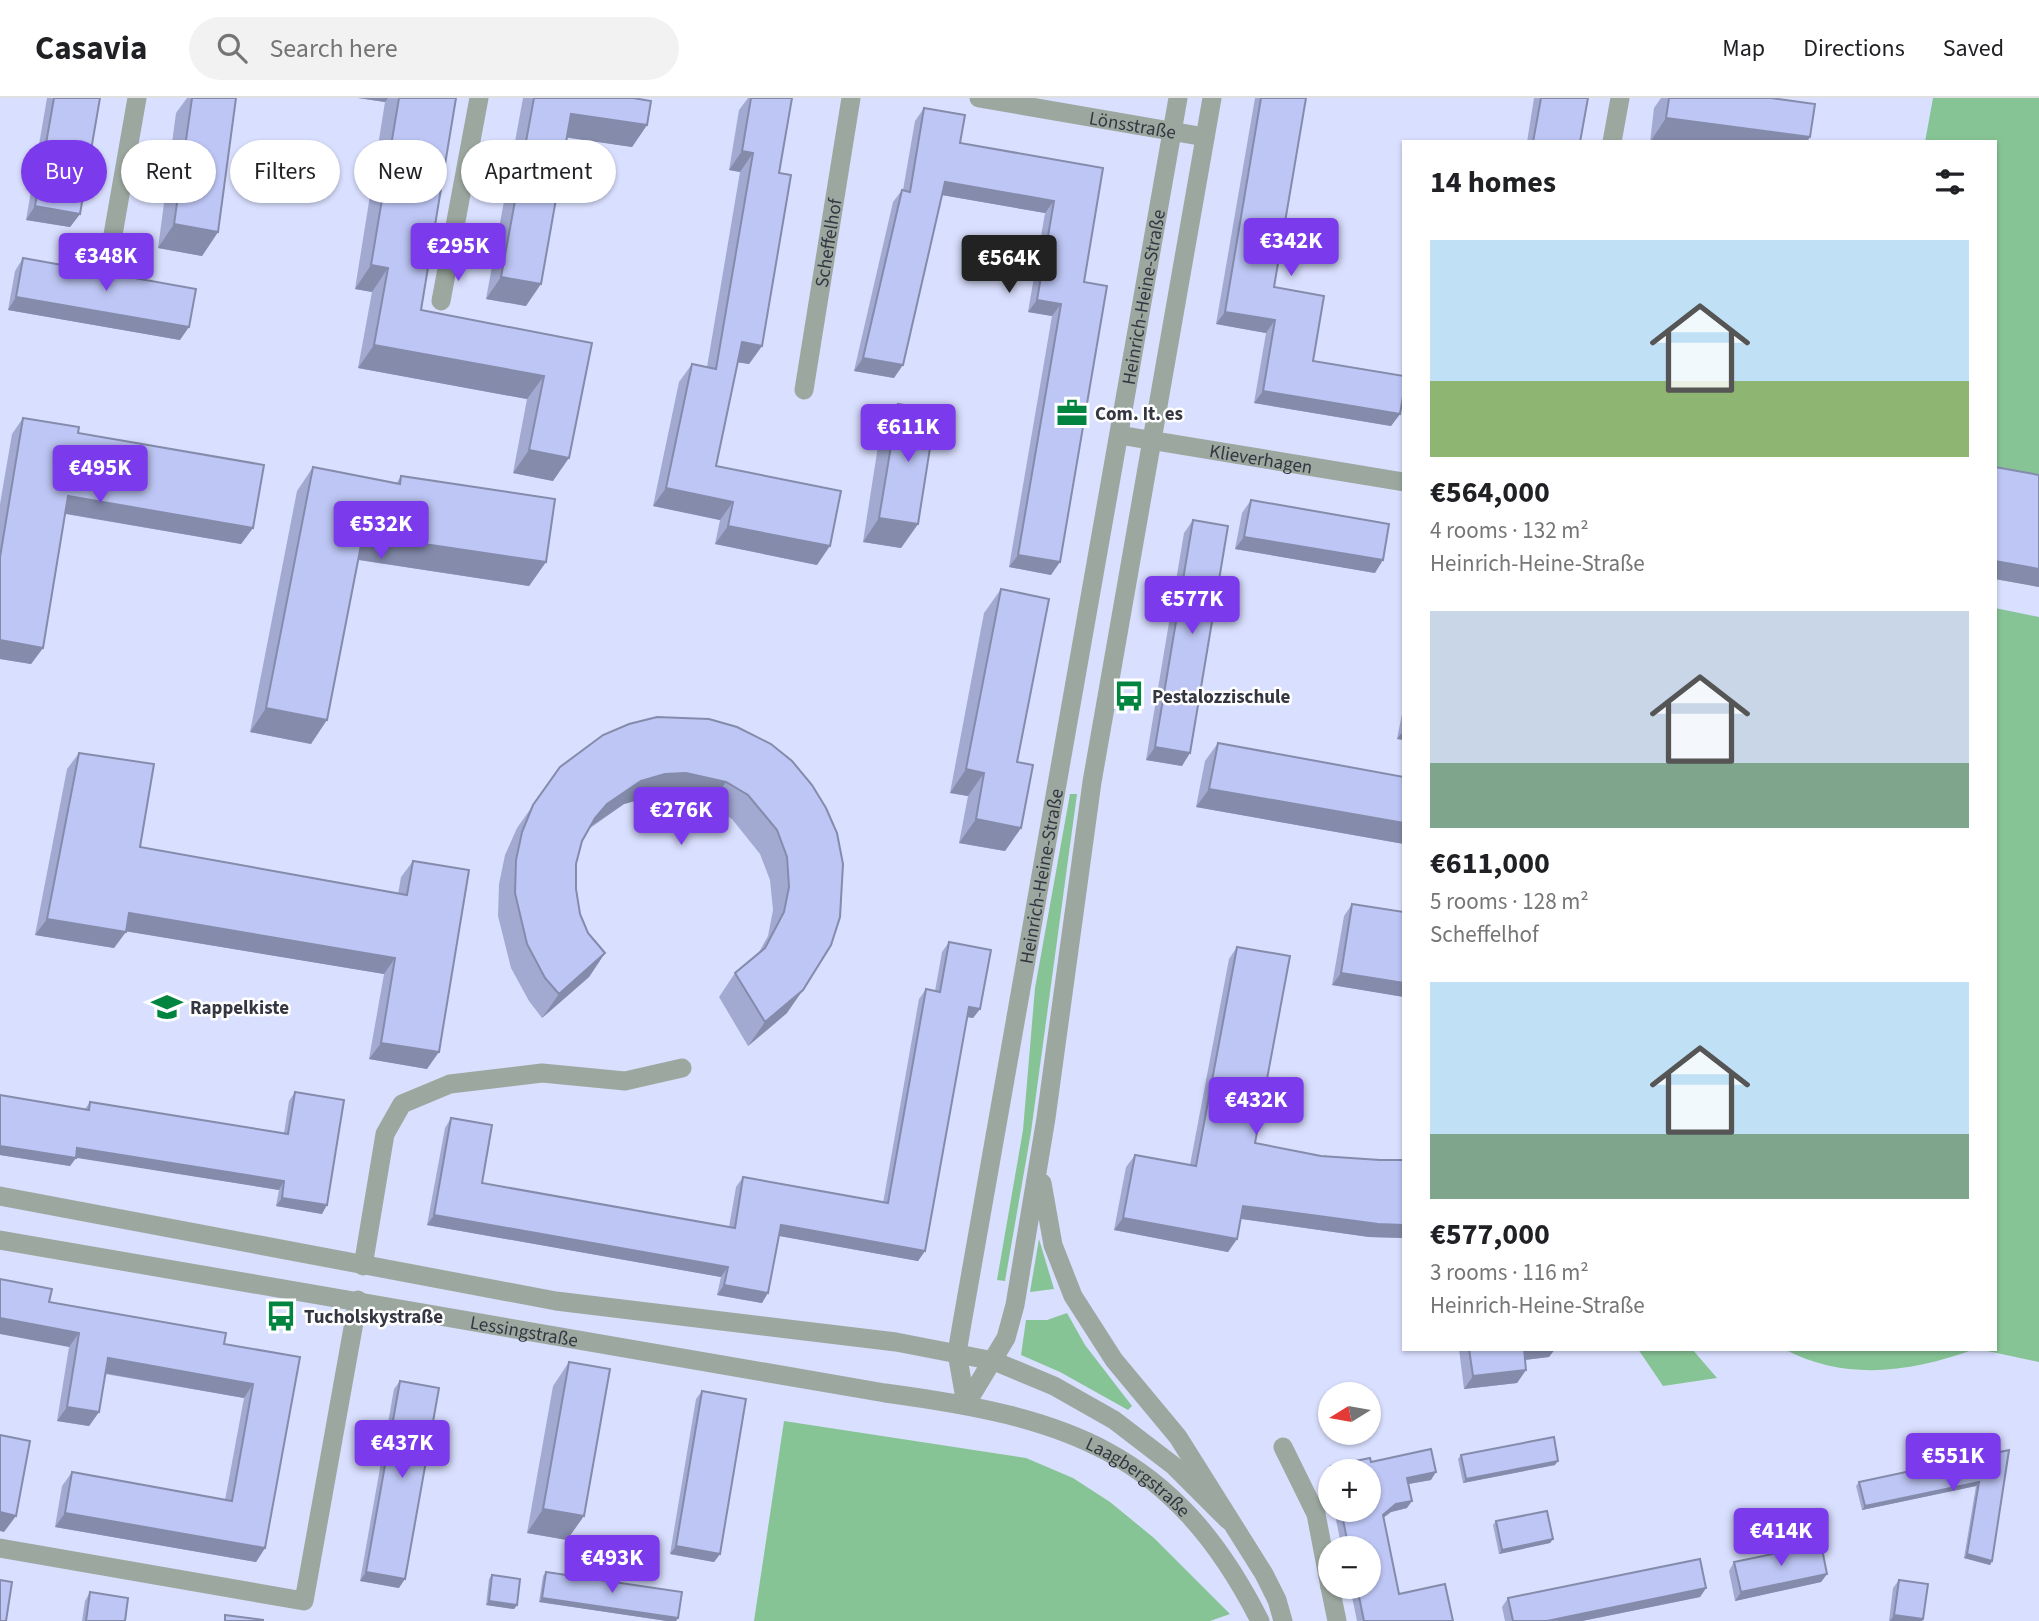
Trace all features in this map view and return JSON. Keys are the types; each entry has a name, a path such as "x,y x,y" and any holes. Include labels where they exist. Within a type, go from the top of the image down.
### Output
{"street":[{"path":"111,246 137,98"},
{"path":"441,301 479,98"},
{"name":"Scheffelhof","path":"804,390 851,98"},
{"name":"Lönsstraße","path":"979,98 1205,136"},
{"name":"Heinrich-Heine-Straße","path":"966,1404 957,1353 1178,98"},
{"name":"Heinrich-Heine-Straße","path":"966,1404 1006,1338 1015,1305 1040,1162 1092,782 1212,98"},
{"path":"1612,140 1620,98"},
{"name":"Klieverhagen","path":"1119,435 1402,482"},
{"path":"363,1266 385,1134 402,1104 450,1084 542,1073 625,1081 682,1068"},
{"name":"Heinrich-Heine-Straße","path":"1040,1162 1053,1245 1073,1296 1114,1360 1178,1437"},
{"name":"Lessingstraße","path":"0,1196 556,1301 825,1332 957,1353"},
{"name":"Lessingstraße","path":"0,1240 358,1300 864,1390 966,1404"},
{"path":"0,1548 304,1601 358,1300"},
{"name":"Laagbergstraße","path":"957,1353 994,1361 1054,1386 1114,1420 1174,1466 1228,1520"},
{"name":"Laagbergstraße","path":"966,1404 1039,1422 1082,1437 1128,1463 1170,1495 1197,1525 1225,1561 1260,1621"},
{"name":"Laagbergstraße","path":"1178,1437 1228,1520 1264,1573 1283,1621"},
{"path":"1283,1447 1316,1514 1320,1536"},
{"path":"1332,1599 1337,1621"}],"green space":[{"path":"1933,98 2039,98 2039,587 1997,579 1997,140 1925,140"},
{"path":"1997,608 2039,617 2039,1362 1987,1351 1997,1351"},
{"path":"1070,794 1077,794 1031,1132 1005,1281 997,1280 1023,1130 1035,988"},
{"path":"1039,1239 1054,1289 1030,1292 1031,1286"},
{"path":"1067,1313 1085,1345 1132,1406 1128,1410 1060,1372 1021,1355 1026,1320 1047,1320"},
{"path":"1639,1351 1694,1351 1717,1378 1663,1386"},
{"path":"1789,1351 1969,1351 1927,1363 1879,1370 1855,1370 1807,1359"},
{"path":"784,1421 1026,1458 1073,1478 1110,1502 1154,1538 1230,1614 1210,1621 754,1621"}],"building":[{"path":"54,98 100,98 93,140 47,140"},
{"path":"192,98 236,98 218,232 174,224 177,203 216,203 216,140 186,140"},
{"path":"399,98 456,98 447,153 447,140 392,140"},
{"path":"534,98 633,98 651,101 647,125 571,114 566,140 526,140"},
{"path":"751,98 792,98 779,173 791,175 762,346 742,342 716,466 841,491 830,546 728,526 733,502 666,488 692,364 716,369 753,153 742,151"},
{"path":"1261,98 1306,98 1274,287 1324,296 1313,361 1402,376 1400,414 1263,391 1275,320 1225,312"},
{"path":"1541,98 1588,98 1580,140 1533,140"},
{"path":"1669,98 1771,98 1815,104 1810,137 1666,118"},
{"path":"924,108 965,115 960,143 1103,168 1084,282 1107,286 1060,562 1018,555 1061,304 1037,300 1054,201 945,182 903,365 863,358 902,190 910,192"},
{"path":"36,203 82,203 80,214 35,206"},
{"path":"381,203 439,203 421,310 592,343 569,458 529,450 544,376 374,345 388,268 371,265"},
{"path":"515,203 555,203 541,284 501,277"},
{"path":"23,258 196,289 189,327 16,297"},
{"path":"898,404 936,410 918,524 879,518"},
{"path":"23,418 79,427 78,433 264,465 253,528 68,496 43,648 0,640 0,557"},
{"path":"313,467 400,484 401,476 555,499 546,562 363,535 327,720 266,708"},
{"path":"1997,467 2039,475 2039,569 1997,561"},
{"path":"1251,500 1389,524 1383,560 1244,537"},
{"path":"1193,520 1228,526 1190,753 1155,747"},
{"path":"1001,589 1049,599 1017,762 1033,765 1021,828 976,819 984,773 966,769"},
{"path":"657,717 709,719 737,727 771,744 792,761 812,785 837,833 843,864 840,917 831,945 803,990 765,1022 735,973 765,948 784,912 789,887 787,857 777,830 748,795 726,782 686,773 665,774 641,781 607,804 595,818 582,841 576,864 576,889 580,914 588,933 605,953 559,994 545,978 527,944 515,893 516,860 522,832 533,805 560,767 603,735 629,724"},
{"path":"1218,743 1402,777 1402,823 1209,789"},
{"path":"79,753 154,764 140,847 407,895 413,861 469,870 439,1052 381,1043 395,958 129,913 126,932 47,919"},
{"path":"1352,904 1402,912 1402,983 1341,973"},
{"path":"949,942 991,950 980,1009 969,1007 925,1251 781,1225 768,1293 724,1285 728,1267 434,1215 451,1118 492,1125 482,1183 735,1228 743,1177 888,1203 926,989 940,992"},
{"path":"1237,947 1290,956 1255,1143 1321,1156 1402,1160 1402,1225 1243,1206 1237,1239 1123,1218 1135,1155 1196,1166"},
{"path":"295,1092 344,1100 327,1205 282,1198 284,1181 77,1148 76,1158 0,1146 0,1095 89,1110 90,1102 288,1134"},
{"path":"0,1279 52,1289 49,1302 226,1333 224,1344 300,1357 265,1548 65,1513 72,1472 232,1501 253,1384 108,1358 99,1412 67,1407 79,1333 0,1318"},
{"path":"1469,1351 1524,1351 1526,1370 1473,1376"},
{"path":"569,1362 610,1369 584,1516 543,1509"},
{"path":"400,1381 439,1388 405,1579 366,1572"},
{"path":"702,1391 746,1399 720,1554 676,1546"},
{"path":"0,1435 30,1441 16,1516 0,1512"},
{"path":"1554,1437 1558,1461 1466,1479 1461,1455"},
{"path":"1431,1449 1436,1472 1407,1478 1412,1501 1396,1504 1383,1515 1399,1594 1445,1584 1453,1621 1364,1621 1359,1599 1381,1599 1381,1536 1346,1536 1343,1522 1381,1522 1381,1460"},
{"path":"2009,1450 1992,1561 1967,1554 1979,1482 1865,1506 1859,1482"},
{"path":"1547,1511 1553,1539 1502,1550 1496,1521"},
{"path":"1821,1544 1827,1574 1741,1592 1734,1562"},
{"path":"1700,1559 1706,1588 1547,1621 1513,1621 1508,1598"},
{"path":"546,1572 682,1592 678,1618 542,1598"},
{"path":"492,1575 520,1579 517,1605 489,1601"},
{"path":"0,1580 12,1582 6,1621 0,1621"},
{"path":"1899,1580 1928,1584 1923,1619 1894,1615"},
{"path":"90,1592 128,1598 125,1621 86,1621"},
{"path":"225,1615 263,1620 263,1621 225,1621"}],"place":[{"name":"Com. It. es","path":"1072,413"},
{"name":"Pestalozzischule","path":"1129,696"},
{"name":"Rappelkiste","path":"167,1007"},
{"name":"Tucholskystraße","path":"281,1316"}]}
